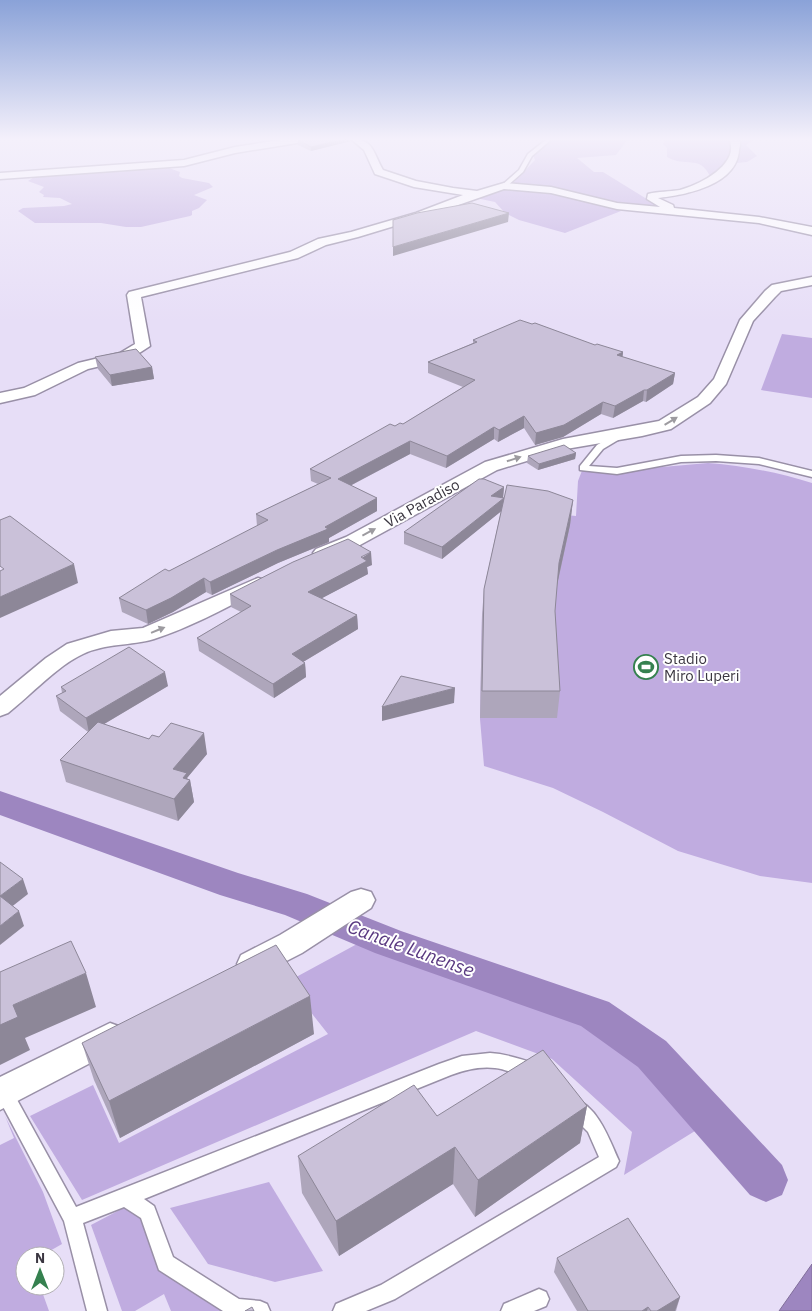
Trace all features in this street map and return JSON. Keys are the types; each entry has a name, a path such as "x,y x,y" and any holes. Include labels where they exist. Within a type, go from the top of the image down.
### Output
{"street":[{"path":"0,398 29,392 83,366 125,356 143,346 134,295 294,255 322,242 402,221 460,200"},
{"path":"593,200 617,206 677,210 759,220 812,231"},
{"path":"657,200 677,210"},
{"name":"Via Paradiso","path":"311,558 352,541 491,466 563,444 620,435 665,425 704,400 721,381 747,320 770,294 777,288 811,276"},
{"path":"0,708 54,663 75,649 111,638 147,634 200,612 269,578"},
{"path":"230,976 292,944 361,900"},
{"path":"2,1093 135,1025"}],"lane":[{"path":"620,435 600,447 583,468 617,471 681,459 716,458 759,461 812,474"},
{"path":"72,1218 228,1158 348,1107 454,1067 483,1060 508,1062 531,1070 546,1080"},
{"path":"343,1311 388,1292 610,1161 594,1126 560,1092"},
{"path":"2,1093 72,1218 97,1311"},
{"path":"126,1197 148,1212 166,1263 236,1308 260,1311"},
{"path":"511,1311 539,1299"}],"shaded area":[{"path":"64,200 207,200 199,208 192,211 190,216 141,227 101,223 35,223 18,211 23,208 72,204"},
{"path":"486,200 582,200 621,211 565,233 519,220 505,213 495,202"},
{"path":"596,200 649,200 663,209"},
{"path":"782,334 812,338 812,398 761,390"},
{"name":"Stadio Miro Luperi","path":"708,463 760,470 812,483 812,883 760,876 678,851 553,788 484,766 480,719 482,615 493,563 512,510 576,516 578,481 583,468 617,471"},
{"path":"357,944 570,1017 638,1057 681,1098 703,1126 624,1175 632,1132 552,1059 476,1031 82,1200 30,1116 93,1085 119,1143 328,1034 287,982"},
{"path":"5,1116 43,1192 62,1244 58,1246 15,1246 15,1296 44,1296 49,1311 0,1311 0,1145 14,1138"},
{"path":"269,1182 323,1271 275,1282 208,1264 170,1208"},
{"path":"129,1205 144,1214 162,1266 232,1311 171,1311 164,1294 135,1311 122,1311 91,1225"},
{"path":"812,1264 812,1311 779,1311"}],"building":[{"path":"472,203 509,213 393,247 393,220 417,213"},
{"path":"520,320 532,324 535,323 595,345 623,352 617,355 675,373 615,406 603,402 564,425 536,433 524,416 499,430 494,427 447,456 410,441 338,479 377,498 325,527 328,529 277,550 210,582 204,578 171,598 146,610 119,598 165,569 169,571 268,520 256,514 331,478 310,469 390,424 395,426 400,423 403,424 475,380 428,362 477,342 473,340"},
{"path":"136,349 152,367 110,375 95,357"},
{"path":"564,445 576,453 539,464 528,456"},
{"path":"479,479 484,479 504,487 491,496 504,498 442,547 404,532"},
{"path":"507,485 548,491 573,500 559,563 555,611 560,691 482,691 484,589"},
{"path":"10,516 74,564 0,597 0,571 4,569 0,566 0,520"},
{"path":"348,539 371,552 361,557 367,561 308,592 357,615 292,654 305,663 273,684 197,638 251,606 230,594 293,562"},
{"path":"129,647 165,672 86,718 56,696 66,691 61,687"},
{"path":"401,676 455,688 382,707"},
{"path":"98,722 149,739 152,735 159,737 171,723 204,733 173,769 187,773 183,778 190,780 174,799 60,760"},
{"path":"0,862 23,879 0,896"},
{"path":"0,896 19,911 0,926"},
{"path":"71,941 86,973 13,1005 18,1017 0,1025 0,972"},
{"path":"276,945 310,996 109,1101 82,1043"},
{"path":"543,1050 587,1106 478,1180 455,1147 336,1221 298,1156 414,1085 437,1116"},
{"path":"628,1218 680,1297 657,1311 651,1311 648,1307 642,1311 588,1311 557,1258"},
{"path":"252,1307 254,1311 245,1311"}],"waterway":[{"name":"Canale Lunense","path":"0,803 232,885 295,904 388,942 595,1014 652,1054 766,1180"}],"place":[{"name":"Stadio Miro Luperi","path":"646,667"}]}
